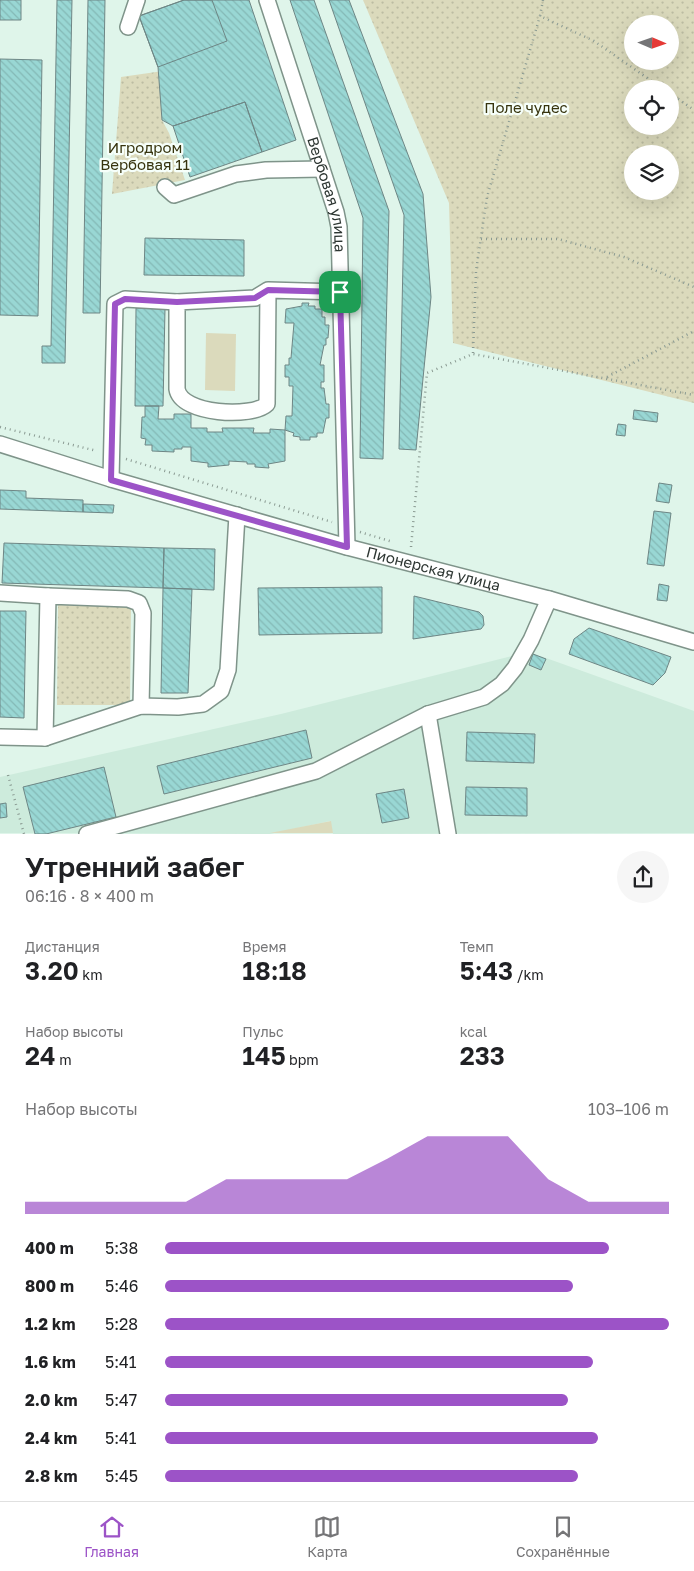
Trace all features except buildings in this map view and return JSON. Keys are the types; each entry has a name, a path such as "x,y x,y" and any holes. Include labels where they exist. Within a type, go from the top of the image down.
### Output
{"street":[{"path":"128,27 137,0"},
{"name":"Вербовая улица","path":"267,0 336,212 339,227 347,547"},
{"path":"164,187 174,195 236,174 266,170 322,169"},
{"path":"111,480 115,304 125,299 177,302 255,298 268,290 340,292"},
{"path":"177,302 177,389 180,396 207,411 257,410 263,409 269,399 268,290"},
{"name":"Пионерская улица","path":"0,444 111,480 347,547 549,599 694,642"},
{"path":"0,737 45,738 140,706 178,707 203,704 221,691 228,670 237,515"},
{"path":"0,593 128,599 139,603 142,613 140,706"},
{"path":"45,738 48,596"},
{"path":"86,834 316,772 428,714 484,696 502,684 515,668 549,599"},
{"path":"428,714 448,834"}],"path":[{"path":"473,354 476,270 487,197 543,0"},
{"path":"540,16 594,41 651,80"},
{"path":"679,99 694,110"},
{"path":"481,239 558,239 624,257 694,287"},
{"path":"606,378 694,330"},
{"path":"411,547 427,373 473,354 694,395"},
{"path":"0,427 113,455 331,521"},
{"path":"8,775 24,834"}],"shaded area":[{"path":"532,653 694,711 694,833 333,834 330,821 270,834 46,833 23,787 35,833 0,833 0,777 281,714 512,656","holes":["305,730 312,758 164,793 158,766","467,732 535,734 534,763 466,761","466,787 527,788 527,816 466,815"]}],"green space":[{"name":"Поле чудес","path":"363,0 694,0 694,403 453,343 449,203"},
{"name":"Игродром Вербовая 11","path":"163,71 162,120 169,133 185,180 112,194 121,77"},
{"path":"206,333 236,334 235,391 205,390"},
{"path":"58,605 131,606 130,705 57,705"},
{"path":"331,821 333,833 270,833"}],"route":[{"path":"268,290 340,292 347,547 111,480 113,455 113,310 119,300 177,302 255,298 268,290"}]}
